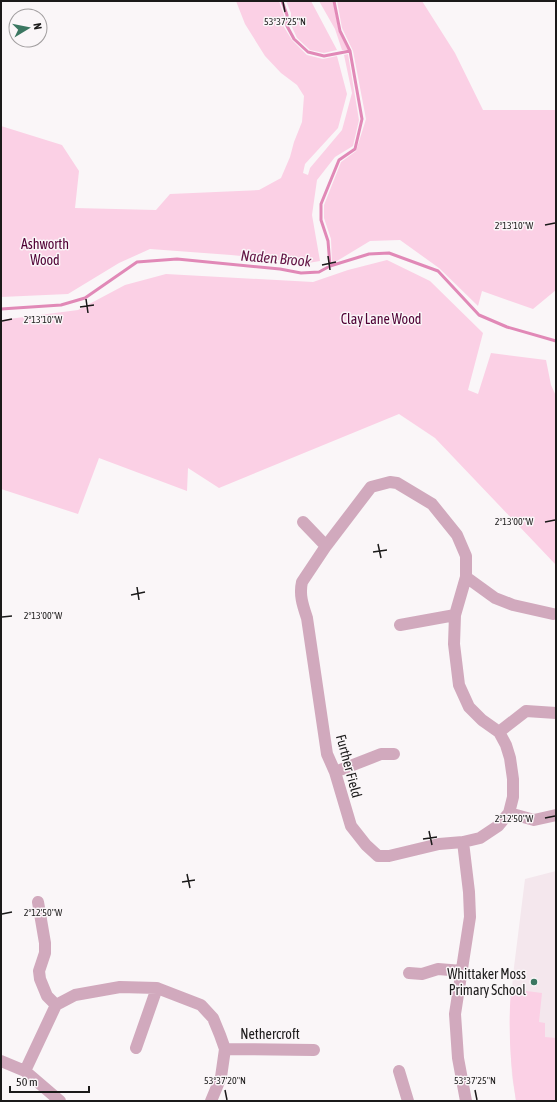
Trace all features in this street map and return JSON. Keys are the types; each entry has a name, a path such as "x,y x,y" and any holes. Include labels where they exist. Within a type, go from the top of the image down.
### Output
{"street":[{"name":"Further Field","path":"463,842 439,844 389,856 378,856 366,845 351,826 335,772 327,754 307,618 301,599 300,589 302,582 326,546 371,487 390,482 397,483 432,504 457,534 466,556 466,577 455,615 454,644 459,685 469,707 482,720 499,732"},
{"path":"303,522 326,546"},
{"path":"466,577 495,598 513,605 553,614"},
{"path":"400,625 455,615"},
{"path":"466,1101 458,1058 455,1014 470,917 469,892 463,842 480,838 490,833 509,813 513,797 513,779 510,758 506,745 499,732 526,712 556,713"},
{"path":"335,772 381,754 394,754"},
{"path":"509,813 534,820 556,815"},
{"path":"38,902 45,943 45,953 39,971 40,979 47,996 56,1005"},
{"path":"409,973 422,974 438,968 462,971"},
{"path":"25,1071 56,1005 75,995 120,987 157,988 201,1005 213,1018 225,1049 220,1078 211,1101"},
{"path":"136,1048 157,988"},
{"name":"Nethercroft","path":"225,1049 314,1050"},
{"path":"1,1061 25,1071 60,1101"},
{"path":"399,1071 408,1101"}],"shaded area":[{"name":"Whittaker Moss Primary School","path":"556,871 556,1101 516,1101 512,1076 510,1018 513,975 525,879"}],"green space":[{"name":"Ashworth Wood","path":"236,1 279,1 284,15 284,27 292,40 307,55 323,59 337,56 347,94 338,128 305,164 303,173 308,175 310,168 342,130 352,93 344,55 348,54 359,120 353,146 335,157 317,180 312,215 320,261 308,263 150,249 119,263 68,294 1,297 1,126 62,145 79,171 75,208 156,210 170,194 259,190 281,178 302,122 304,96 297,85 281,73 265,56 245,24"},
{"path":"286,1 311,1 337,50 324,53 310,50 297,38 291,25 291,13"},
{"path":"319,1 333,1 339,32 348,50 342,50 335,29"},
{"path":"337,1 422,1 455,53 483,110 556,110 556,290 533,309 482,291 478,306 439,268 400,240 370,241 332,264 331,239 324,218 324,205 341,162 356,151 366,119 353,51 342,28"},
{"name":"Clay Lane Wood","path":"387,260 430,281 483,333 468,390 478,394 491,353 546,360 551,385 556,396 556,565 435,438 399,414 219,488 188,468 187,491 99,458 78,514 1,489 1,320 78,310 125,285 166,274 313,282 348,270"},
{"path":"511,989 542,993 539,1022 545,1023 545,1037 556,1038 556,1101 516,1101 510,1045"}],"waterway":[{"path":"282,1 287,15 287,26 294,39 308,52 324,56 350,51"},
{"path":"330,266 328,241 321,220 321,204 339,160 355,149 362,119 350,51 340,31 334,1"},
{"name":"Naden Brook","path":"1,309 61,305 85,298 137,262 177,259 280,269 301,273 319,272 330,266 369,254 389,253 438,271 479,315 507,327 556,341"}],"place":[{"name":"Whittaker Moss Primary School","path":"534,982"}]}
